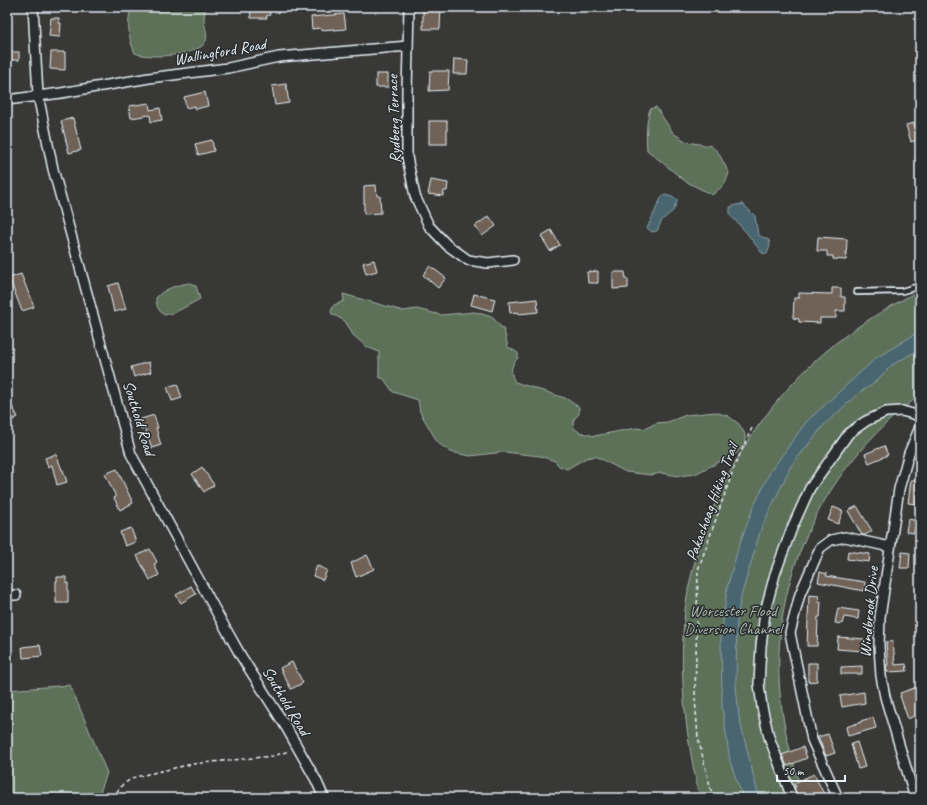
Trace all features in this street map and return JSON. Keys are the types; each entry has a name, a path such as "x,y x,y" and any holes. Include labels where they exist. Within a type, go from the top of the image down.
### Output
{"street":[{"name":"Southold Road","path":"33,7 38,95 53,169 131,454 218,615 316,780 324,798"},
{"name":"Rydberg Terrace","path":"409,7 407,157 416,196 429,226 446,244 468,260 488,263 513,260"},
{"name":"Wallingford Road","path":"7,100 61,93 149,78 228,68 279,57 408,46"},
{"path":"792,798 767,732 759,684 765,612 776,569 810,488 849,433 866,421 886,412 902,411 920,416"},
{"name":"Windbrook Drive","path":"916,798 888,708 880,666 879,646 880,617 899,489 909,453 920,427"},
{"path":"838,798 812,740 790,634 800,594 820,548 832,540 845,537 890,547"}],"lane":[{"path":"857,292 902,291 920,286"}],"path":[{"name":"Pakachoag Hiking Trail","path":"713,798 698,738 695,697 698,570 735,465 752,428"},
{"path":"112,798 123,784 135,777 192,764 273,756 297,748"}],"green space":[{"path":"131,7 206,7 204,19 207,35 206,41 199,48 181,54 150,56 135,53 129,30"},
{"path":"656,107 673,133 687,142 711,146 718,152 729,173 725,184 712,195 685,181 647,150 646,140 650,109"},
{"path":"190,283 196,286 200,299 174,313 164,315 158,308 156,298 163,292 181,284"},
{"name":"Worcester Flood Diversion Channel","path":"920,290 920,395 885,424 855,458 829,494 808,533 792,575 782,619 779,664 782,710 786,732 804,798 700,798 687,732 682,665 685,610 691,577 713,507 740,454 773,406 793,384 846,335"},
{"path":"343,294 403,311 417,309 441,315 475,312 492,317 504,330 508,347 518,353 518,358 512,367 512,376 515,382 565,398 579,407 579,414 574,419 573,424 574,428 579,432 594,436 636,428 645,429 656,423 668,422 686,415 715,412 728,416 739,424 745,434 745,444 737,453 695,474 678,476 661,473 651,475 626,472 595,456 586,458 567,469 559,466 555,461 540,456 504,452 470,456 451,452 438,443 420,412 418,400 393,392 384,379 379,377 379,352 367,347 353,335 345,321 332,314 331,311 334,305 344,301"},
{"path":"70,685 107,773 98,798 7,798 7,690"}],"water":[{"path":"666,195 677,199 677,202 673,211 662,220 657,231 652,232 647,228 662,196"},
{"path":"743,204 755,216 758,235 769,240 770,246 767,254 762,253 746,232 730,215 730,207"},
{"path":"920,331 920,349 892,365 872,385 860,392 824,425 791,466 761,529 740,600 737,621 736,686 739,717 759,798 743,798 730,762 722,706 721,638 727,588 739,545 753,508 770,472 806,422 876,358"}],"building":[{"path":"250,7 269,8 270,15 266,16 267,18 251,18"},
{"path":"423,7 441,7 440,29 423,29"},
{"path":"344,14 346,29 312,29 311,17"},
{"path":"51,18 59,18 59,23 61,23 60,37 49,36"},
{"path":"7,52 19,52 19,60 7,60"},
{"path":"51,52 65,52 65,70 50,69"},
{"path":"454,59 468,60 467,74 453,74"},
{"path":"430,71 449,71 448,90 429,91"},
{"path":"376,74 388,74 388,87 376,87"},
{"path":"286,84 289,103 275,105 272,86"},
{"path":"205,92 208,106 196,109 195,106 186,108 184,97"},
{"path":"149,103 150,110 160,108 162,120 151,122 150,115 131,118 129,106"},
{"path":"73,118 81,150 69,153 61,121"},
{"path":"429,121 447,121 447,144 429,144"},
{"path":"914,123 919,139 911,142 906,125"},
{"path":"212,140 214,151 198,155 195,144"},
{"path":"431,180 448,183 447,191 444,191 443,196 428,194"},
{"path":"376,185 377,196 380,196 381,213 364,214 364,186"},
{"path":"489,216 496,226 482,236 475,226"},
{"path":"551,230 560,245 550,251 541,236"},
{"path":"818,237 847,239 846,260 833,259 833,256 827,256 827,251 817,251"},
{"path":"374,260 377,271 366,274 363,263"},
{"path":"430,266 446,278 438,288 423,275"},
{"path":"598,271 598,283 588,283 587,272"},
{"path":"613,272 625,272 626,279 628,279 628,288 613,289"},
{"path":"21,274 34,307 22,311 9,278"},
{"path":"118,283 126,309 114,312 108,286"},
{"path":"832,288 841,288 841,297 845,297 845,311 836,311 836,318 820,318 820,323 799,322 799,319 793,318 794,298 799,298 799,293 832,294"},
{"path":"474,294 495,299 492,311 471,305"},
{"path":"537,299 538,312 519,314 518,312 510,313 509,302"},
{"path":"149,362 151,372 134,377 131,367"},
{"path":"177,384 182,398 172,401 167,387"},
{"path":"7,397 18,417 7,423"},
{"path":"154,415 161,445 152,448 145,429 141,430 138,420"},
{"path":"884,446 888,455 869,463 865,454"},
{"path":"56,454 67,482 57,485 52,465 48,467 45,458"},
{"path":"202,467 214,485 204,492 192,474"},
{"path":"117,469 133,503 120,510 114,498 116,497 105,474"},
{"path":"911,480 919,481 916,504 908,503"},
{"path":"857,506 872,531 865,535 862,535 848,511"},
{"path":"833,507 843,511 838,524 828,520"},
{"path":"908,519 919,521 918,528 915,527 914,533 906,532"},
{"path":"131,528 136,542 125,546 120,532"},
{"path":"150,549 157,562 154,564 159,575 150,580 137,556"},
{"path":"848,551 870,554 869,562 847,559"},
{"path":"902,552 910,553 909,568 900,568"},
{"path":"367,555 374,569 356,577 351,563"},
{"path":"317,566 327,570 323,580 313,576"},
{"path":"820,572 827,574 826,576 865,582 864,591 818,582"},
{"path":"57,577 66,577 66,583 68,583 68,603 56,603"},
{"path":"191,586 196,594 181,603 176,595"},
{"path":"809,595 819,596 818,602 821,602 820,617 818,617 817,646 807,646"},
{"path":"838,608 859,611 858,619 844,617 842,624 835,623"},
{"path":"838,637 864,639 863,651 837,649"},
{"path":"893,641 895,665 906,664 907,671 887,672 886,665 888,665 886,642"},
{"path":"40,645 42,656 23,658 22,647"},
{"path":"292,662 303,683 291,689 280,668"},
{"path":"808,663 817,663 817,681 808,682"},
{"path":"862,666 862,674 841,674 841,667"},
{"path":"920,686 920,713 908,719 900,693"},
{"path":"864,692 865,703 842,707 840,696"},
{"path":"873,717 876,728 848,736 846,727"},
{"path":"828,734 835,753 826,756 818,737"},
{"path":"857,742 865,767 858,769 851,744"},
{"path":"803,747 807,758 787,766 782,755"},
{"path":"814,774 826,798 798,798 794,783"}]}
